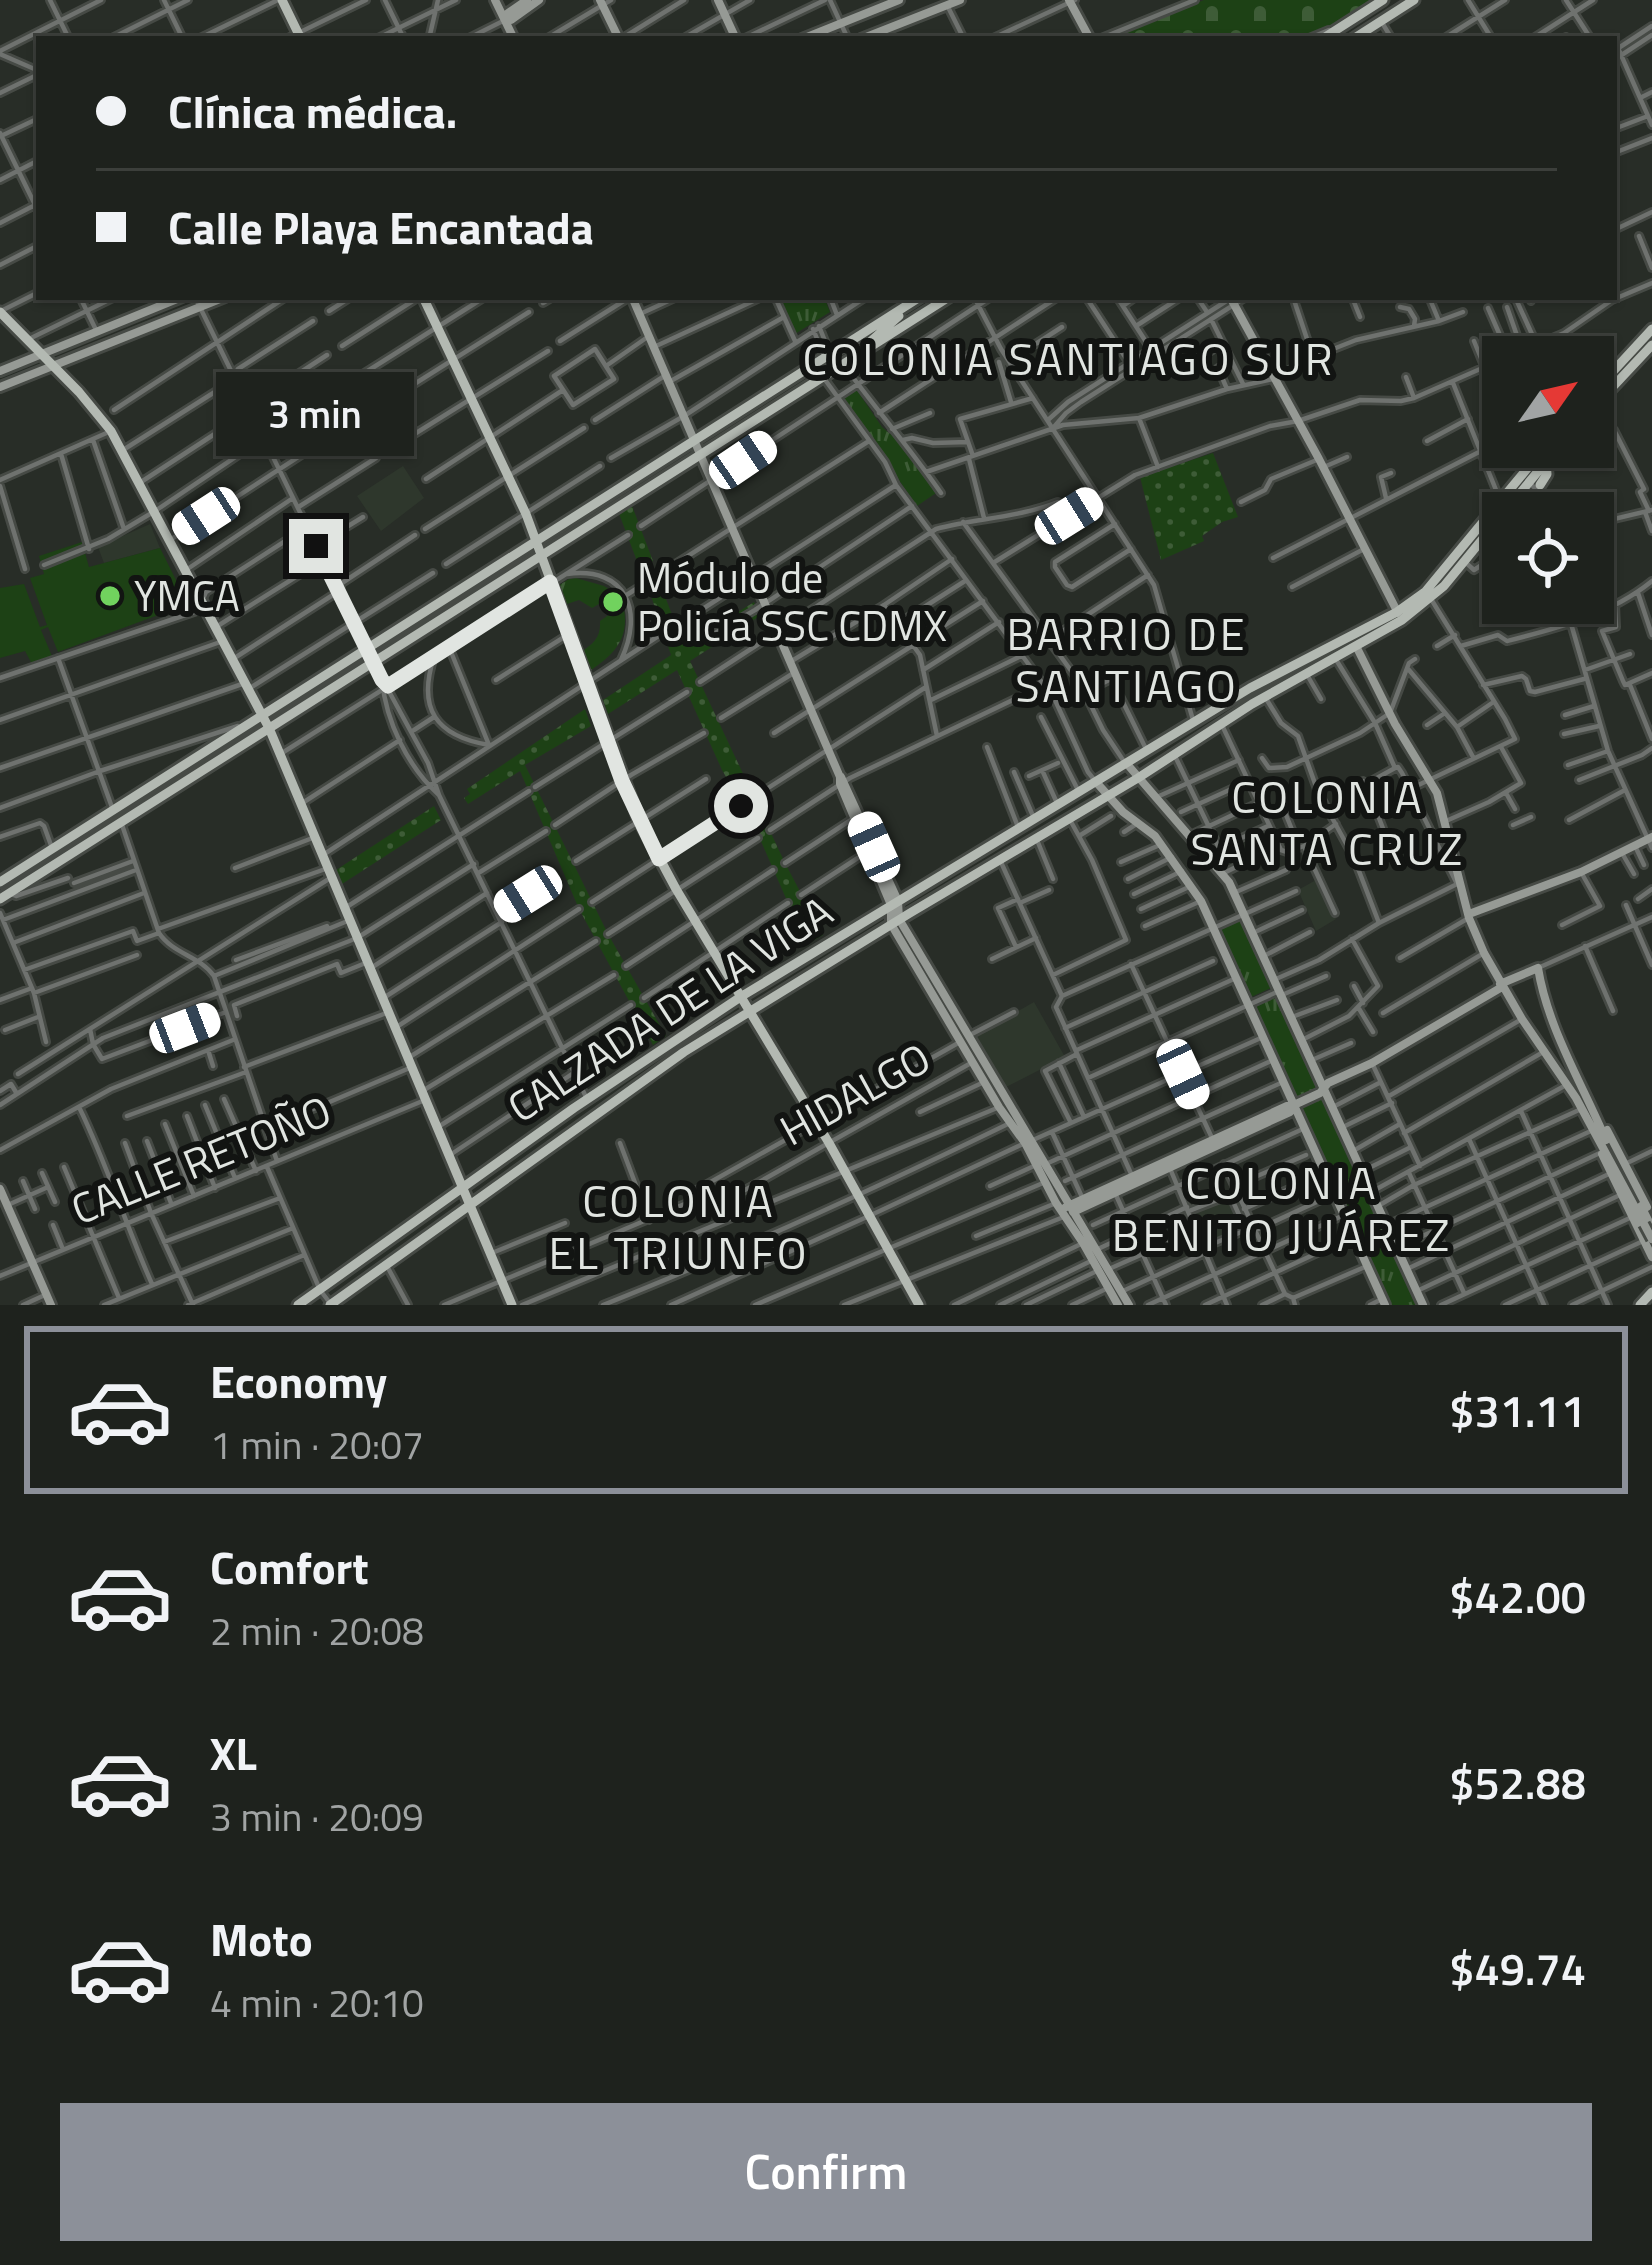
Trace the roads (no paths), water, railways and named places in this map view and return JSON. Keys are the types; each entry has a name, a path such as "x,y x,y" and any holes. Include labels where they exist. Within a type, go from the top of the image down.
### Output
{"main road":[{"path":"280,0 299,36"},
{"path":"1327,36 1382,0"},
{"path":"1358,36 1414,0"},
{"path":"423,300 526,514 639,820 919,1305"},
{"path":"0,882 916,300"},
{"path":"845,363 918,300"},
{"path":"4,897 944,300"},
{"path":"0,312 112,431 262,715 512,1305"},
{"path":"1614,370 1652,328"},
{"path":"1614,386 1652,345"},
{"name":"CALZADA DE LA VIGA","path":"1515,492 1532,483 1537,468"},
{"name":"CALZADA DE LA VIGA","path":"331,1305 683,1052 1138,778 1252,704 1356,646 1425,592 1532,483 1540,468"},
{"name":"CALZADA DE LA VIGA","path":"298,1305 604,1087 742,996 1058,805 1077,788 1096,782 1244,692 1431,598 1464,560 1482,526"},
{"path":"1244,692 1252,704"},
{"path":"827,944 837,960"},
{"path":"604,1087 614,1102"},
{"path":"1637,1305 1652,1292"}],"street":[{"path":"50,0 67,36"},
{"path":"0,52 100,0"},
{"path":"164,0 182,36"},
{"path":"116,36 188,0"},
{"path":"204,36 280,0"},
{"path":"299,36 366,0"},
{"path":"385,0 403,36"},
{"path":"430,36 438,0"},
{"path":"382,36 456,0"},
{"path":"495,0 513,36"},
{"path":"505,20 527,0"},
{"path":"472,36 511,20 539,0"},
{"path":"626,36 684,0"},
{"path":"718,0 738,36"},
{"path":"687,36 750,0"},
{"path":"747,36 828,0 847,36"},
{"path":"809,36 898,0"},
{"path":"869,36 960,0"},
{"path":"1107,36 1195,0"},
{"path":"1468,0 1490,36"},
{"path":"1448,36 1505,0"},
{"path":"1566,0 1589,36"},
{"path":"1537,36 1593,0"},
{"path":"997,36 1071,1 1085,36"},
{"path":"551,36 605,2 620,36"},
{"path":"947,5 962,36"},
{"path":"1314,36 1351,20"},
{"path":"1381,21 1390,36"},
{"path":"1618,51 1652,26"},
{"path":"1618,51 1652,35"},
{"path":"1618,51 1652,124"},
{"path":"0,52 36,70"},
{"path":"0,93 36,74"},
{"path":"1640,98 1652,92"},
{"path":"1617,128 1648,116"},
{"path":"36,119 0,135 36,202"},
{"path":"1617,152 1652,138"},
{"path":"0,180 36,162"},
{"path":"0,223 36,205"},
{"path":"1617,229 1652,212"},
{"path":"1639,236 1652,268"},
{"path":"0,265 36,247"},
{"path":"1617,298 1652,283"},
{"path":"0,312 36,294"},
{"path":"81,300 97,332"},
{"path":"27,340 109,300"},
{"path":"0,371 175,300"},
{"path":"196,300 384,685 428,763 432,783 587,1099"},
{"path":"0,387 218,300"},
{"path":"114,410 282,300"},
{"path":"329,311 347,300"},
{"path":"342,346 416,300"},
{"path":"358,377 480,300"},
{"path":"543,303 548,300"},
{"path":"560,340 626,300"},
{"path":"633,300 895,903 895,922 1010,1123 1029,1141"},
{"path":"640,314 670,300"},
{"path":"654,346 755,300"},
{"path":"776,300 795,341"},
{"path":"831,300 838,315"},
{"path":"611,458 861,300"},
{"path":"976,300 994,338 1148,575 1161,602 1194,722"},
{"path":"640,526 987,300"},
{"path":"879,413 1053,300"},
{"path":"1088,300 1129,363"},
{"path":"1119,300 1153,352"},
{"path":"1123,306 1132,300"},
{"path":"1136,326 1176,300"},
{"path":"1200,300 1244,385"},
{"path":"1048,420 1129,363 1164,349 1231,300"},
{"path":"1233,300 1399,616"},
{"path":"1353,300 1360,317"},
{"path":"1430,300 1439,321"},
{"path":"1516,300 1533,336"},
{"path":"1556,336 1612,300"},
{"path":"1295,303 1312,357"},
{"path":"1400,307 1409,308 1415,327"},
{"path":"1488,308 1498,336"},
{"path":"1507,308 1517,336"},
{"path":"373,410 530,312"},
{"path":"926,472 1053,428 1139,418 1273,379 1312,357 1370,336 1463,312"},
{"path":"1053,428 1072,407 1209,316"},
{"path":"595,420 784,317"},
{"path":"123,450 229,383 238,369 314,321"},
{"path":"1009,361 1062,327"},
{"path":"816,328 827,356"},
{"path":"606,366 650,336"},
{"path":"1474,341 1482,361"},
{"path":"1206,354 1222,343"},
{"path":"1164,349 1173,369"},
{"path":"595,350 606,366 614,379 573,405 554,376 595,350"},
{"path":"392,448 548,351"},
{"path":"141,482 327,355"},
{"path":"999,362 1012,404"},
{"path":"845,363 940,493"},
{"path":"1218,368 1228,389"},
{"path":"994,563 1135,475 1270,426 1360,400 1414,398 1482,369"},
{"path":"823,377 885,462 896,485 1055,700 1088,772 1162,844 1201,901 1384,1302 1370,1305"},
{"path":"1406,377 1414,398"},
{"path":"1453,383 1497,492"},
{"path":"44,565 89,549 155,511 340,387"},
{"path":"426,479 563,390"},
{"path":"1346,390 1350,404"},
{"path":"985,519 960,419 1033,398"},
{"path":"892,429 930,413"},
{"path":"1139,418 1158,467"},
{"path":"170,540 357,419"},
{"path":"1427,441 1468,419"},
{"path":"424,529 584,428"},
{"path":"1614,430 1644,489 1640,492 1652,531"},
{"path":"25,568 0,483 112,431"},
{"path":"93,440 124,529"},
{"path":"903,440 968,442"},
{"path":"625,596 869,441"},
{"path":"1273,557 1481,452"},
{"path":"61,454 89,549"},
{"path":"1240,502 1265,490 1271,479 1347,457"},
{"path":"298,508 376,458"},
{"path":"446,564 600,466"},
{"path":"1387,498 1381,477 1391,472"},
{"path":"1531,492 1532,483"},
{"path":"1532,483 1537,492"},
{"path":"676,626 896,485"},
{"path":"187,572 193,563 293,498"},
{"path":"700,682 931,532 963,522 1002,519 1058,502"},
{"path":"705,639 912,506"},
{"path":"1614,519 1649,511"},
{"path":"316,546 363,517"},
{"path":"963,522 1080,682 1103,730 1127,764 1221,869 1235,892 1424,1305"},
{"path":"1114,524 1055,562 1067,585 1072,587 1131,549"},
{"path":"0,679 197,610 206,592 307,527"},
{"path":"232,659 416,535"},
{"path":"280,754 628,535"},
{"path":"1292,587 1364,548"},
{"path":"790,662 952,559"},
{"path":"215,627 323,560"},
{"path":"1464,560 1474,570 1482,565"},
{"path":"0,768 247,686 433,573"},
{"path":"562,575 600,577 625,596 633,625 621,660"},
{"path":"1049,640 1148,575"},
{"path":"899,623 967,580"},
{"path":"1652,581 1615,605 1616,627 1602,632 1652,739"},
{"path":"1638,593 1652,634"},
{"path":"1410,789 1513,742 1514,736 1431,598"},
{"path":"774,733 983,601"},
{"path":"884,605 920,655 937,736"},
{"path":"923,670 998,622"},
{"path":"1400,958 1469,916 1651,841 1608,751 1570,624 1462,646"},
{"path":"322,855 663,633"},
{"path":"496,680 569,634"},
{"path":"1437,646 1455,635"},
{"path":"0,720 223,641"},
{"path":"1356,646 1430,779 1484,952 1501,986 1582,1108 1650,1237"},
{"path":"448,647 489,745"},
{"path":"1583,670 1630,654"},
{"path":"929,701 1023,655"},
{"path":"434,657 427,693 434,717 455,736 489,745"},
{"path":"58,658 113,810"},
{"path":"1335,658 1461,886"},
{"path":"1262,758 1269,768 1287,767 1375,723 1390,713 1409,663 1415,659"},
{"path":"1408,669 1457,727 1473,757"},
{"path":"721,718 795,673"},
{"path":"1627,684 1652,673"},
{"path":"1306,674 1321,699"},
{"path":"1483,685 1524,676 1534,692 1585,679"},
{"path":"1085,692 1109,680"},
{"path":"1055,700 1077,699 1080,682"},
{"path":"384,685 387,710 400,740 416,770 432,783"},
{"path":"770,830 842,780 1044,685"},
{"path":"754,797 926,687"},
{"path":"214,976 348,915 459,836 687,692"},
{"path":"1120,697 1147,751"},
{"path":"1265,697 1281,723 1298,736 1379,923"},
{"path":"1457,727 1494,702"},
{"path":"387,710 398,704"},
{"path":"1565,715 1594,706"},
{"path":"1427,725 1445,712"},
{"path":"412,732 434,717"},
{"path":"1041,717 1077,788"},
{"path":"0,808 250,722"},
{"path":"1221,724 1278,846 1287,852 1302,847 1336,824"},
{"path":"1564,734 1599,726"},
{"path":"555,825 704,733"},
{"path":"301,804 400,740"},
{"path":"987,747 1018,827"},
{"path":"1446,821 1519,786 1501,747"},
{"path":"1580,780 1652,748"},
{"path":"1568,765 1608,751"},
{"path":"1174,754 1219,848 1221,869"},
{"path":"1155,798 1239,760"},
{"path":"416,770 428,763"},
{"path":"1029,776 1058,763"},
{"path":"1366,784 1395,768"},
{"path":"1042,770 1058,805"},
{"path":"1014,772 1034,818"},
{"path":"576,861 706,779"},
{"path":"842,780 854,818 871,849"},
{"path":"1181,812 1249,782"},
{"path":"1352,786 1366,784 1392,852"},
{"path":"1569,820 1625,790"},
{"path":"1506,793 1515,809"},
{"path":"1188,836 1258,803"},
{"path":"592,902 741,806"},
{"path":"1284,809 1335,914"},
{"path":"1079,836 1111,816"},
{"path":"785,863 854,818"},
{"path":"1053,975 1126,940 1069,818"},
{"path":"1513,825 1531,818"},
{"path":"121,822 158,931 175,950 199,961 214,976 277,1163"},
{"path":"0,837 40,823 52,848"},
{"path":"1124,832 1138,823"},
{"path":"1219,848 1268,826"},
{"path":"1136,838 1148,830"},
{"path":"478,874 547,831"},
{"path":"235,868 315,837"},
{"path":"608,934 758,838"},
{"path":"1035,838 1053,879"},
{"path":"1121,862 1162,844"},
{"path":"1635,845 1644,865"},
{"path":"1221,869 1278,846"},
{"path":"801,895 871,849"},
{"path":"1622,852 1634,874"},
{"path":"1128,879 1172,857"},
{"path":"1000,860 1060,999"},
{"path":"4,897 133,861"},
{"path":"0,1106 93,1044 358,938 474,864"},
{"path":"46,1042 33,990 2,917 136,870"},
{"path":"626,967 773,870"},
{"path":"1235,892 1286,870"},
{"path":"24,970 133,931 136,941 330,872"},
{"path":"18,1074 330,872"},
{"path":"1134,894 1182,872"},
{"path":"1562,926 1600,906 1581,872"},
{"path":"1141,909 1191,886"},
{"path":"1275,980 1319,960 1379,923 1461,886"},
{"path":"524,887 533,902"},
{"path":"1638,899 1652,889"},
{"path":"1016,947 998,908 1049,890"},
{"path":"1134,1180 1056,1007 1060,999 1296,891"},
{"path":"13,943 144,892"},
{"path":"237,1016 234,1005 337,964 341,974 369,965 488,893"},
{"path":"496,912 528,894"},
{"path":"1145,926 1201,901"},
{"path":"644,998 788,903"},
{"path":"1626,905 1652,965"},
{"path":"395,1028 579,909"},
{"path":"1253,933 1302,910"},
{"path":"236,960 348,915"},
{"path":"844,1305 1290,1112 1328,1083 1372,1064 1501,986 1652,917"},
{"path":"383,998 502,922"},
{"path":"1264,956 1310,932"},
{"path":"992,959 1036,938"},
{"path":"1302,1040 1338,1023 1377,988 1352,939"},
{"path":"273,1126 410,1063 596,941"},
{"path":"1585,946 1613,1011"},
{"path":"1383,1013 1484,952"},
{"path":"0,1000 137,955"},
{"path":"1065,1028 1213,961"},
{"path":"1131,964 1213,1140"},
{"path":"1538,968 1549,1014 1625,1164 1650,1237"},
{"name":"CALLE RETOÑO","path":"0,1276 277,1163 423,1096 614,975"},
{"path":"1088,1078 1248,1005 1326,976"},
{"path":"1071,1123 1045,1071 1236,978"},
{"path":"1354,986 1373,1032"},
{"path":"1292,1017 1337,1000"},
{"path":"436,1128 631,1005"},
{"path":"90,1029 102,1059 226,1012"},
{"path":"127,1116 388,1012"},
{"path":"444,1305 687,1203 691,1193 1014,1012"},
{"path":"4,1030 40,1016"},
{"path":"1342,1128 1522,1019"},
{"path":"671,1305 1263,1037"},
{"path":"964,1039 984,1082 1029,1141 1093,1260 1129,1305"},
{"path":"0,1150 111,1089 235,1040"},
{"path":"1311,1061 1351,1043"},
{"path":"1404,1133 1545,1051 1556,1046 1564,1049"},
{"path":"208,1050 213,1066"},
{"path":"990,1186 1273,1060"},
{"name":"HIDALGO","path":"704,1213 973,1063"},
{"path":"1059,1063 1084,1117"},
{"path":"1372,1064 1420,1166"},
{"path":"28,1068 38,1081"},
{"path":"448,1156 575,1072"},
{"path":"920,1112 984,1082"},
{"path":"1069,1179 1283,1082"},
{"path":"1332,1107 1381,1082"},
{"path":"0,1091 11,1084 17,1094"},
{"path":"1371,1192 1568,1084"},
{"path":"224,1099 256,1171"},
{"path":"522,1305 1003,1105"},
{"path":"205,1106 235,1179"},
{"path":"1168,1164 1294,1106"},
{"path":"79,1107 152,1285"},
{"path":"1378,1206 1582,1108"},
{"path":"1521,1111 1608,1305"},
{"path":"1596,1114 1650,1237"},
{"path":"187,1116 214,1188"},
{"path":"603,1305 729,1255 1010,1123"},
{"path":"165,1124 194,1196"},
{"path":"1353,1151 1400,1124"},
{"path":"1093,1226 1305,1128"},
{"path":"1593,1130 1633,1216 1650,1237"},
{"path":"1387,1225 1593,1130"},
{"path":"1052,1132 1069,1179 1083,1198"},
{"path":"1469,1139 1544,1305"},
{"path":"147,1141 172,1204"},
{"path":"125,1143 191,1304 304,1255"},
{"path":"620,1143 650,1220"},
{"path":"1362,1172 1411,1147"},
{"path":"1625,1164 1652,1151"},
{"path":"1397,1248 1602,1152"},
{"path":"1234,1186 1306,1155"},
{"path":"1041,1164 1046,1182 1098,1249 1108,1288 1118,1305"},
{"path":"1168,1164 1227,1305"},
{"path":"1224,1164 1250,1231"},
{"path":"64,1167 119,1298"},
{"path":"267,1167 320,1290 331,1305"},
{"path":"42,1173 55,1202"},
{"path":"1244,1209 1325,1173"},
{"path":"1409,1173 1464,1293"},
{"path":"1406,1269 1611,1173"},
{"path":"976,1236 1115,1193 1134,1180"},
{"path":"23,1181 35,1209"},
{"path":"755,1305 1046,1182"},
{"path":"7,1205 48,1187"},
{"path":"0,1190 51,1305"},
{"path":"1115,1193 1165,1302"},
{"path":"1122,1291 1334,1194"},
{"path":"1417,1291 1622,1195"},
{"path":"1098,1249 1230,1196 1294,1302 1367,1266"},
{"path":"164,1242 280,1198"},
{"path":"1148,1305 1165,1302 1344,1215"},
{"path":"1441,1305 1633,1216"},
{"path":"491,1253 565,1223"},
{"path":"52,1225 63,1249"},
{"path":"104,1305 293,1228"},
{"path":"1026,1305 1197,1230"},
{"path":"1205,1305 1354,1236"},
{"path":"1505,1305 1650,1237"},
{"path":"954,1305 1084,1243"},
{"path":"1000,1305 1093,1260"},
{"path":"386,1264 408,1305"},
{"path":"1572,1305 1652,1267"},
{"path":"1072,1305 1108,1288"},
{"path":"23,1305 46,1294"},
{"path":"1262,1305 1285,1294"}],"place":[{"name":"YMCA","path":"110,596"},
{"name":"Módulo de Policía SSC CDMX","path":"613,602"}],"district":[{"name":"COLONIA SANTIAGO SUR","path":"1069,359"},
{"name":"BARRIO DE SANTIAGO","path":"1127,660"},
{"name":"COLONIA SANTA CRUZ","path":"1328,823"},
{"name":"COLONIA BENITO JUÁREZ","path":"1282,1209"},
{"name":"COLONIA EL TRIUNFO","path":"679,1227"}]}
